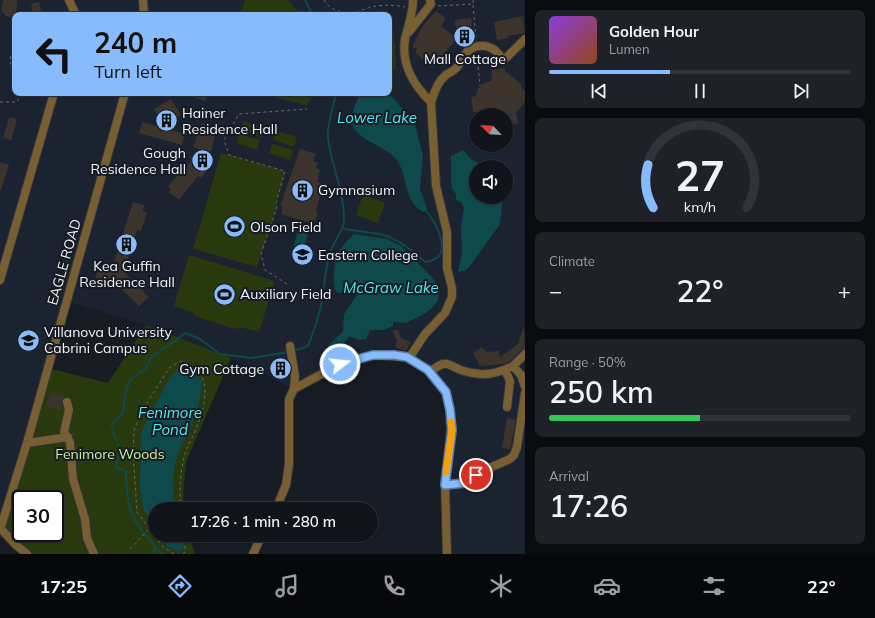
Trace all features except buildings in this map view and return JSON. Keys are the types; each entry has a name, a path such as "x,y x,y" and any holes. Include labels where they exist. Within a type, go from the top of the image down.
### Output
{"street":[{"path":"69,0 75,12"},
{"path":"144,0 144,12"},
{"path":"413,4 404,55 418,90 431,102"},
{"path":"407,34 429,4"},
{"path":"409,358 424,334 445,313 452,297 452,288 447,268 446,232 436,186 431,102 439,82 454,70 468,50 477,46 484,46 493,48 502,58 506,58 525,39"},
{"path":"0,280 53,96"},
{"name":"EAGLE ROAD","path":"0,529 27,443 124,96"},
{"path":"279,502 286,485 289,464 289,399 294,389 295,376 290,346"},
{"path":"430,372 438,366 446,364 475,374 497,374 509,368 525,354"},
{"path":"294,389 340,364 373,355 394,355 409,358 430,372 446,392 452,430 445,485 447,554"},
{"path":"509,368 521,375 525,387"},
{"path":"507,407 510,381 509,368"},
{"path":"445,485 460,484 470,481 487,469 510,459 514,455 517,446 525,393"},
{"path":"67,402 69,410 64,432 70,442 73,479 85,519 87,538 93,553"},
{"path":"27,443 68,437"},
{"path":"0,529 27,554"},
{"path":"253,554 259,542"}],"path":[{"path":"324,0 327,5 338,11 352,12 374,6 389,4 413,4"},
{"path":"429,4 473,4 473,0"},
{"path":"12,49 10,52 10,57 12,66"},
{"path":"0,102 17,102 20,96"},
{"path":"287,284 265,270 261,254 277,207 276,204 285,171 229,155 224,140 239,114 307,109"},
{"path":"130,549 148,529 137,512 136,485 133,469 134,431 140,414 169,368 181,361 190,364 200,373 206,385 203,406 196,430 185,452 182,466 180,502"},
{"path":"159,542 163,547 174,554"},
{"path":"183,554 185,552 185,542"}],"shaded area":[{"name":"Eastern College","path":"0,0 525,0 525,554 448,554 445,482 451,430 446,393 428,370 394,355 340,364 294,389 231,358 146,325 67,301 0,527"}],"green space":[{"path":"245,0 288,0 298,12 241,12"},
{"path":"392,29 395,45 396,69 392,70"},
{"path":"270,96 312,96 307,105"},
{"path":"243,121 264,127 261,137 241,130"},
{"path":"276,131 297,137 294,147 273,140"},
{"path":"239,134 260,140 257,150 237,143"},
{"path":"272,144 293,150 290,160 269,153"},
{"name":"Olson Field","path":"221,153 285,171 276,204 277,207 257,267 193,249"},
{"path":"363,195 385,203 378,223 356,215"},
{"name":"Auxiliary Field","path":"189,255 275,281 259,332 240,327 234,329 195,316 192,312 174,306"},
{"name":"Fenimore Woods","path":"146,325 231,358 186,462 184,502 148,502 148,542 191,542 195,554 27,554 15,542 64,542 64,490 12,490 48,368 108,383"},
{"name":"Fenimore Woods","path":"12,491 12,540 1,529"}],"water":[{"name":"Lower Lake","path":"360,96 391,96 411,118 416,128 423,156 420,189 427,209 424,212 413,203 407,190 401,168 394,157 364,138 354,128 352,124 352,115"},
{"path":"463,150 472,160 469,160 469,204 502,204 500,224 470,266 466,270 458,272 462,253 461,226 464,208 461,202 456,200 456,194 452,189 451,156"},
{"path":"298,231 308,234 302,255 292,252"},
{"name":"McGraw Lake","path":"354,234 387,239 401,246 432,277 439,289 438,300 426,313 406,323 393,322 393,326 383,330 370,330 366,339 358,340 349,337 339,348 327,349 330,343 343,332 344,314 357,295 354,290 351,289 347,289 340,293 336,292 334,282 335,263 339,252"},
{"name":"Fenimore Pond","path":"185,366 192,370 202,381 200,400 197,412 175,463 173,483 174,502 148,502 148,517 144,511 140,488 141,433 150,413 172,375 177,370"},
{"path":"164,542 183,542 184,547 178,552 167,546"}],"waterway":[{"path":"305,0 311,12"},
{"path":"293,351 308,346 311,340 321,306 328,259 340,233 344,220 343,205 328,134 329,122 335,96"},
{"path":"344,229 379,234 392,238 404,245 425,262 435,259 440,254 442,247 438,231 425,209"},
{"path":"162,554 145,535 134,519 128,498 126,471 116,468 120,449 111,426 123,413 126,392 130,380 145,369 151,357 185,333 200,339 220,354 251,358 289,352"},
{"path":"153,554 155,547"}],"slow traffic":[{"path":"446,472 452,430 451,422"}],"place":[{"name":"Mall Cottage","path":"465,37"},
{"name":"Hainer Residence Hall","path":"166,121"},
{"name":"Gough Residence Hall","path":"202,161"},
{"name":"Gymnasium","path":"303,190"},
{"name":"Olson Field","path":"235,227"},
{"name":"Kea Guffin Residence Hall","path":"127,244"},
{"name":"Eastern College","path":"302,255"},
{"name":"Auxiliary Field","path":"224,294"},
{"name":"Villanova University Cabrini Campus","path":"28,340"},
{"name":"Gym Cottage","path":"280,369"}],"route":[{"path":"340,364 373,355 394,355 407,357 428,370 446,392 450,410 452,430 444,482 445,485 464,483 470,481 476,475"}]}
